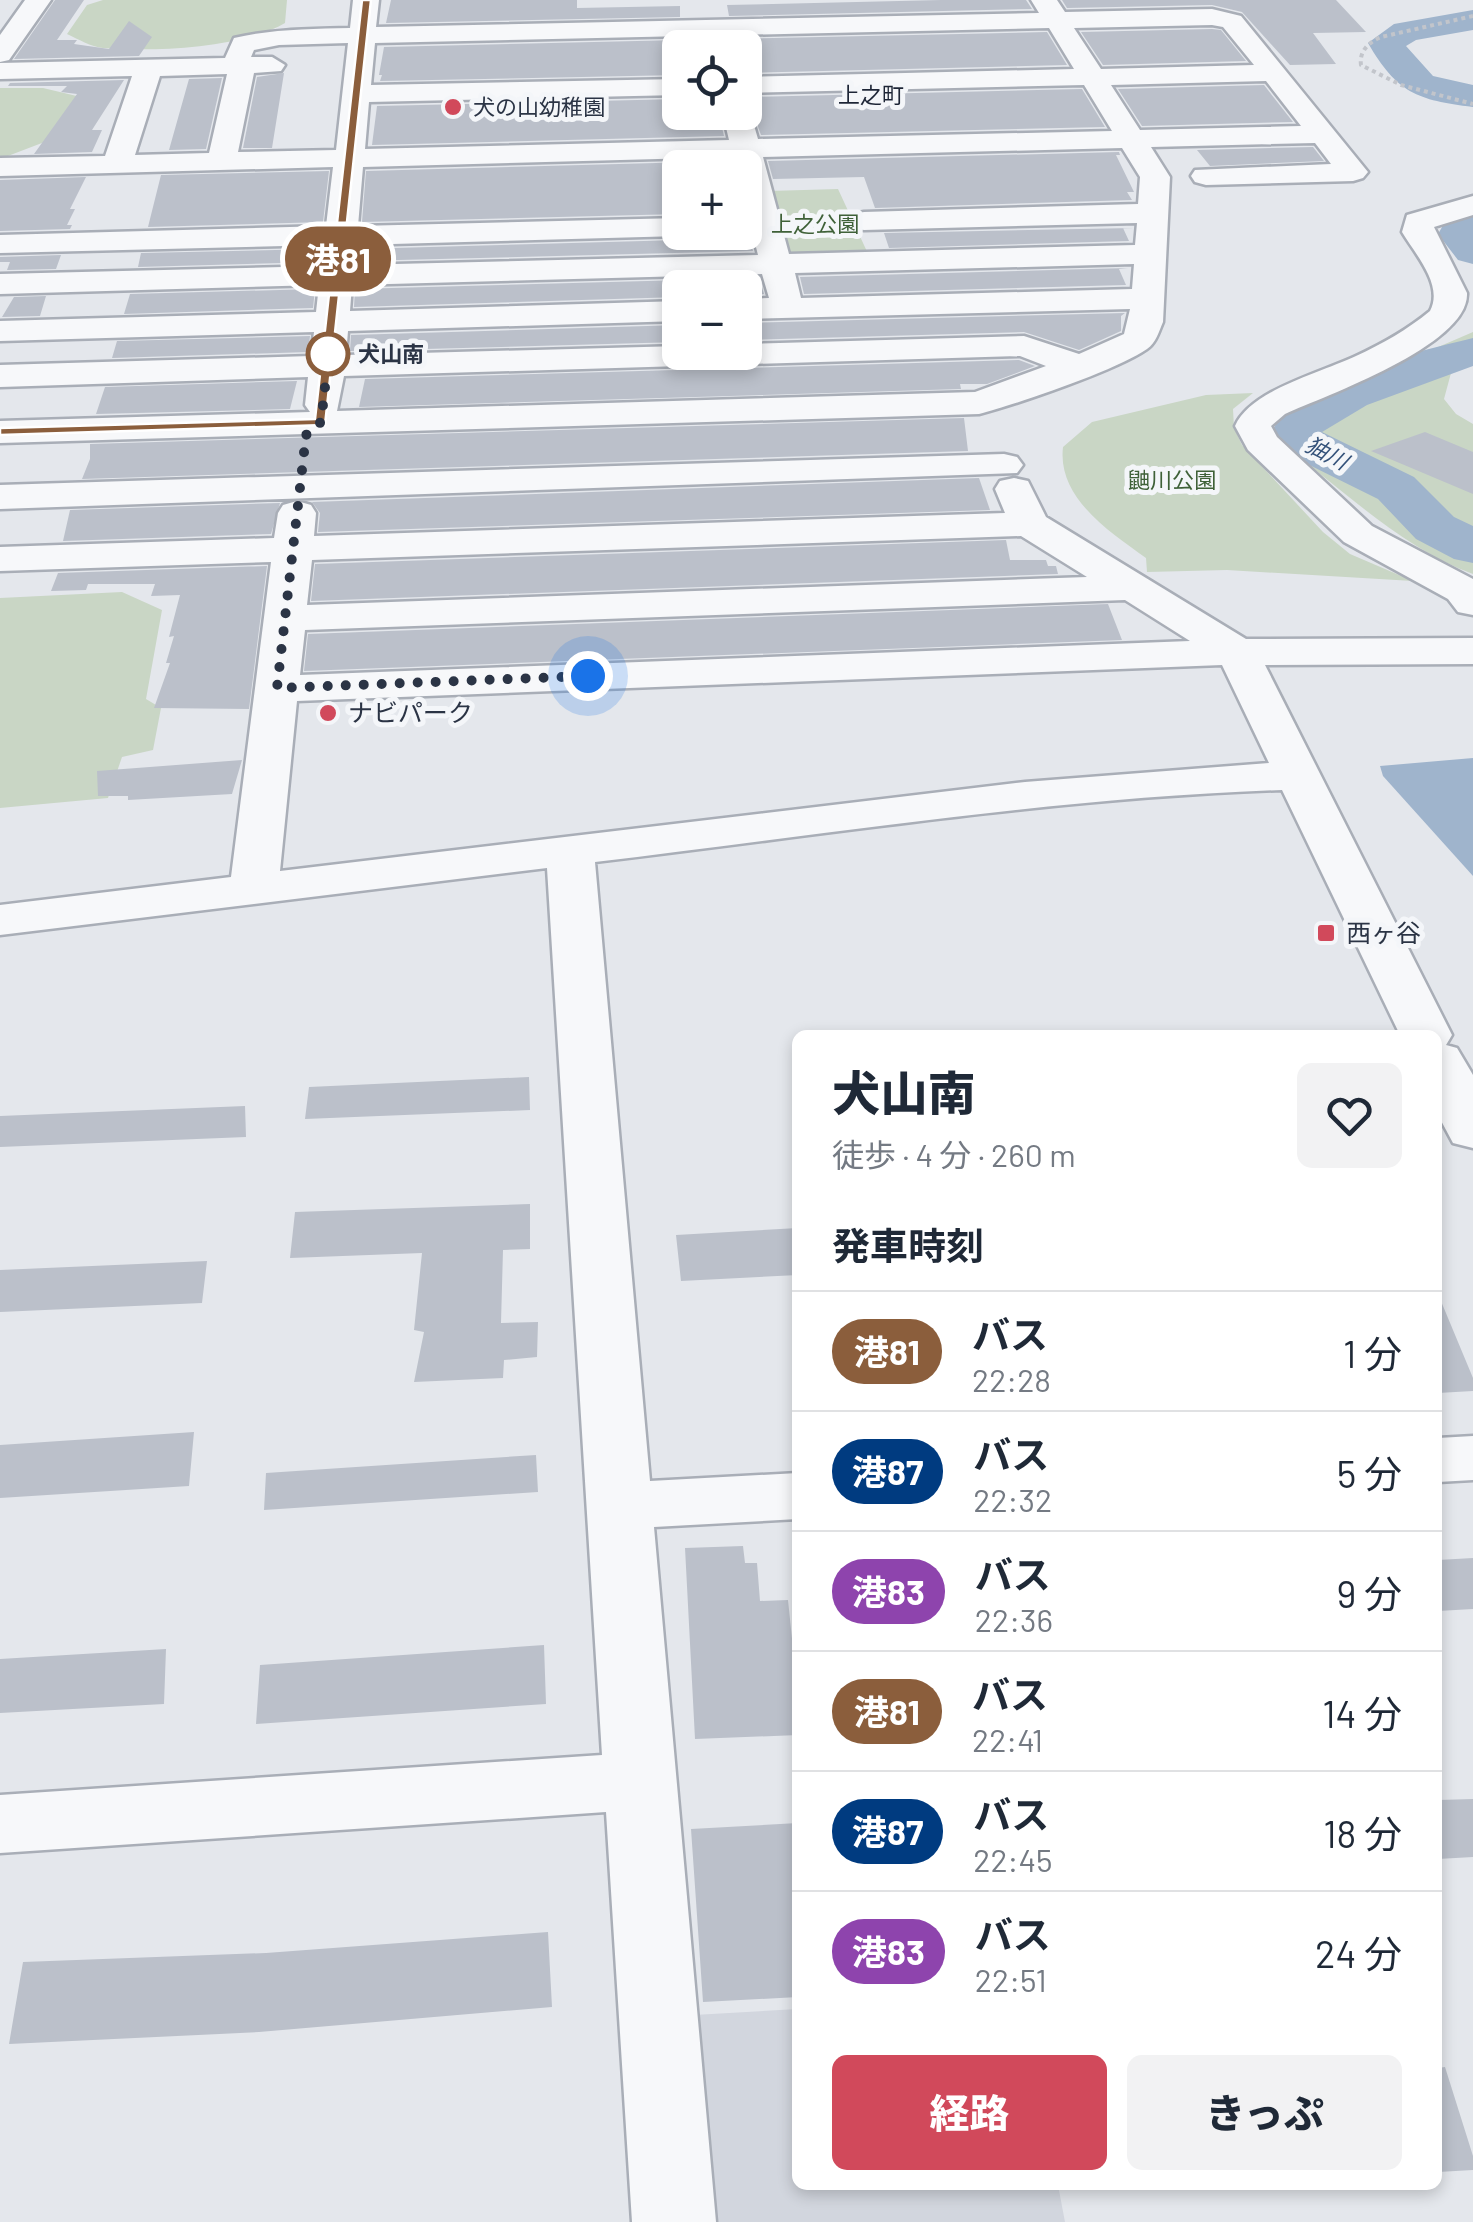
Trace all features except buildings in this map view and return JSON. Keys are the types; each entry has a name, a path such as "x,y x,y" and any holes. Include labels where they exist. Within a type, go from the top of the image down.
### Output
{"street":[{"path":"714,26 822,0"},
{"path":"0,432 979,403 1080,366 1138,340 1146,322 1155,177 1051,10"},
{"path":"222,162 242,44 262,39 362,39 1051,10 1232,21 1353,172 1117,178"},
{"path":"254,889 306,435 321,422 362,39"},
{"path":"1210,44 1249,44"},
{"path":"1036,48 1114,46"},
{"path":"586,57 662,55"},
{"path":"0,71 301,64"},
{"path":"117,164 149,68"},
{"path":"762,85 1271,73"},
{"path":"354,109 662,87"},
{"path":"1258,102 1295,102"},
{"path":"1072,107 1148,105"},
{"path":"354,109 390,123"},
{"path":"741,130 746,149"},
{"path":"8,212 117,164 1324,134"},
{"path":"850,185 876,260"},
{"path":"762,187 793,186"},
{"path":"306,199 384,197"},
{"path":"1473,205 1418,222 1418,232 1450,289 1451,305 1441,322 1412,342 1272,406 1257,417 1255,434 1358,534 1462,590 1473,603"},
{"path":"8,212 341,235 662,226"},
{"path":"864,221 1153,213"},
{"path":"762,238 775,263 800,352 807,409"},
{"path":"0,284 1151,254"},
{"path":"762,309 1146,299"},
{"path":"0,331 662,312"},
{"path":"0,376 1024,346 1080,366"},
{"path":"979,403 1029,524 1237,652 1424,1030"},
{"path":"665,414 704,672"},
{"path":"0,497 1004,465"},
{"path":"0,559 1029,524"},
{"path":"285,618 1128,588"},
{"path":"277,688 1237,652 1473,652"},
{"path":"0,920 1026,796 1210,779 1298,776"},
{"path":"570,850 674,2222"},
{"path":"1442,1066 1470,1119"},
{"path":"1442,1460 1473,1458"},
{"path":"620,1506 792,1496"},
{"path":"0,1824 640,1781"}],"path":[{"path":"1473,16 1381,36 1368,43 1360,59 1361,65 1374,74 1411,89 1473,104"}],"shaded area":[{"path":"792,2009 792,2190 1059,2190 1065,2222 710,2222 694,2015"}],"green space":[{"path":"103,0 287,0 285,23 222,43 103,48 67,34 87,5"},
{"path":"0,88 43,88 85,98 55,138 0,159"},
{"name":"上之公園","path":"838,189 870,258 785,260 769,191"},
{"path":"1473,332 1473,362 1343,388"},
{"path":"1451,373 1444,399 1456,414 1473,424 1473,538 1452,528 1430,506 1394,481 1306,436 1314,425 1396,388 1409,388"},
{"name":"鼬川公園","path":"1253,393 1233,409 1234,428 1242,445 1323,532 1350,554 1413,581 1227,570 1147,572 1146,558 1102,525 1068,482 1063,447 1092,422 1206,395"},
{"path":"1286,447 1321,455 1369,476 1449,533 1473,545 1473,574 1399,534"},
{"path":"122,592 162,610 146,699 161,708 153,750 122,757 108,798 0,808 0,598"}],"water":[{"path":"1473,758 1473,876 1383,776 1380,766"}],"waterway":[{"name":"㹨川","path":"1473,20 1406,31 1386,43 1403,69 1420,84 1473,96"},
{"name":"㹨川","path":"1473,222 1463,226 1459,234 1473,251"},
{"name":"㹨川","path":"1473,352 1350,395 1325,407 1297,430 1299,440 1396,488 1435,528 1473,547"}],"bus line":[{"name":"港81","path":"0,432 321,422 366,0"}],"place":[{"name":"犬の山幼稚園","path":"453,107"},
{"name":"犬山南","path":"328,354"},
{"name":"ナビパーク","path":"328,713"},
{"name":"西ヶ谷","path":"1326,933"}],"district":[{"name":"上之町","path":"871,95"}],"route":[{"path":"328,354 330,344 321,422 306,435 277,688 588,676"}]}
